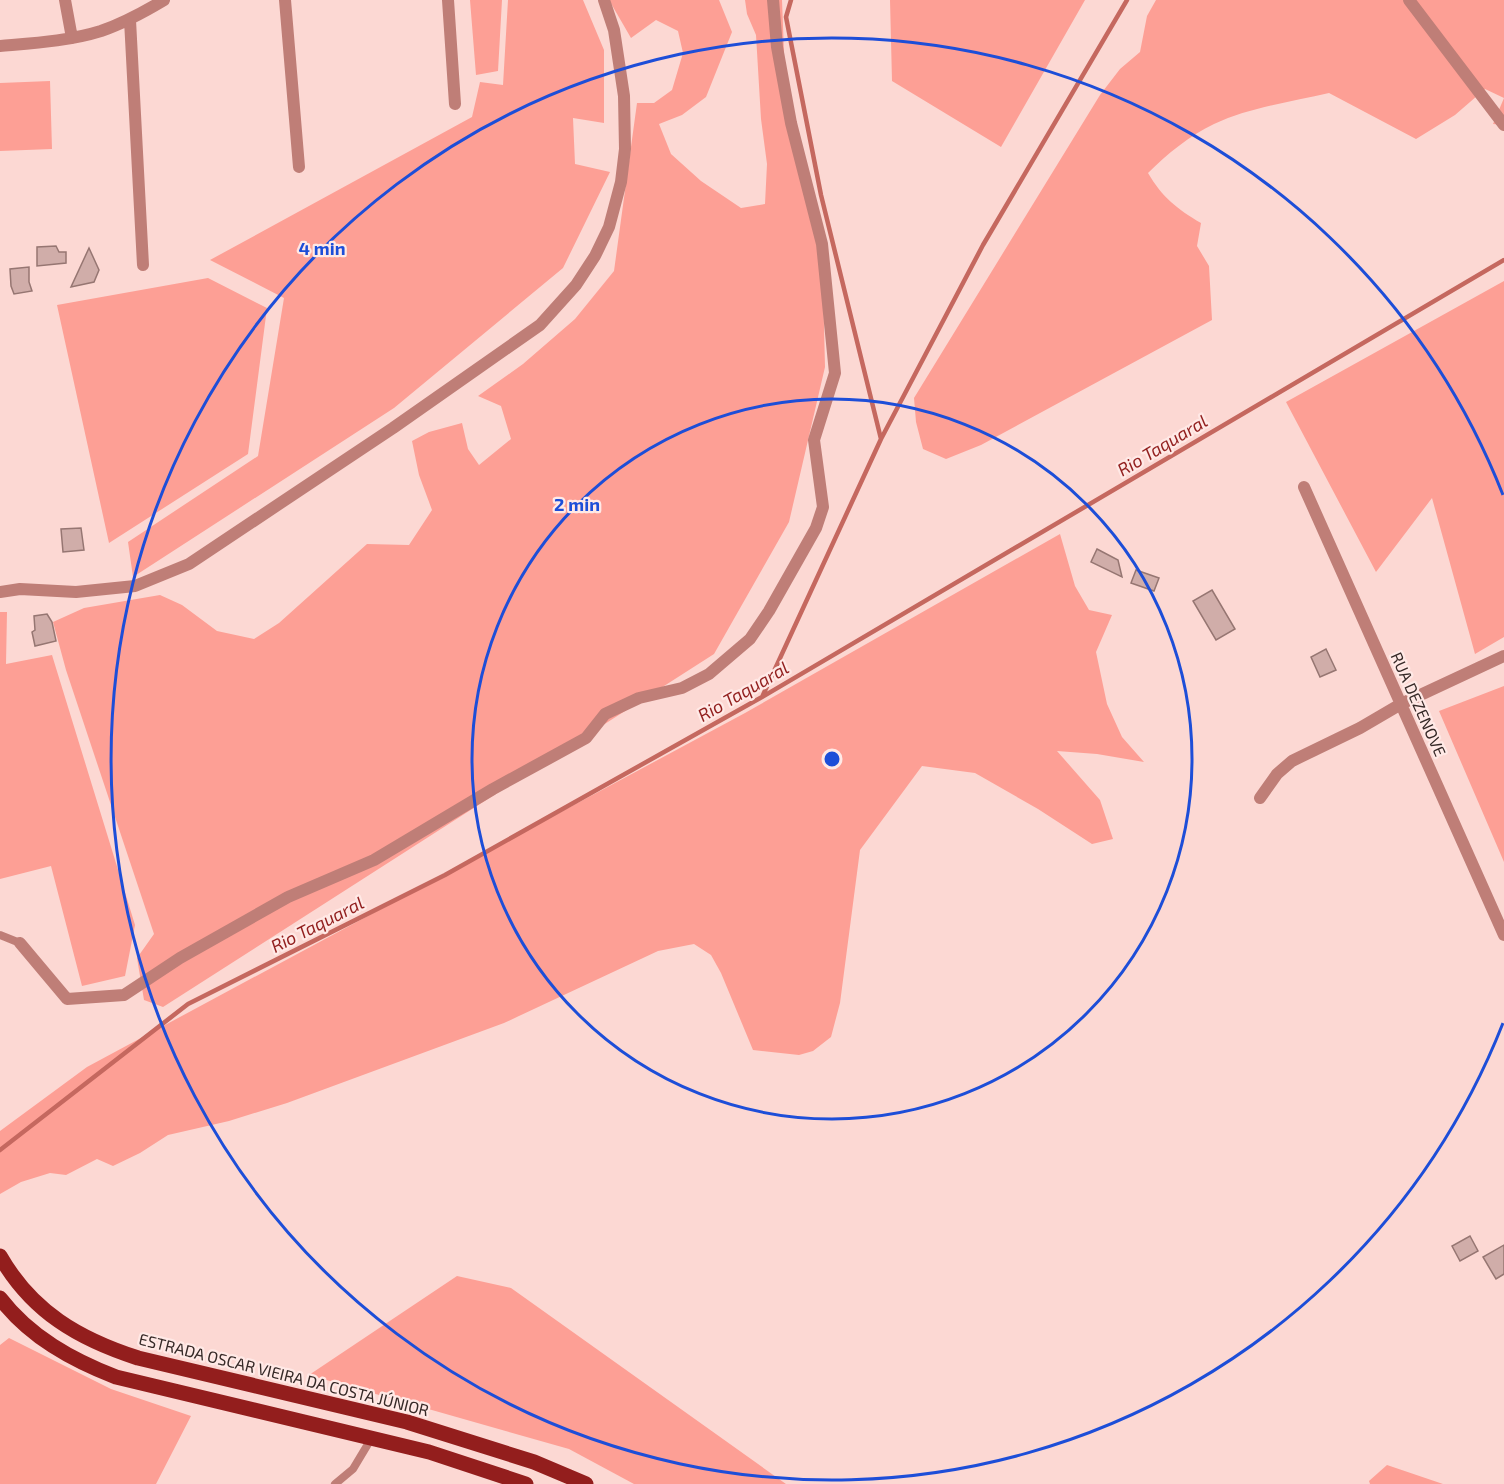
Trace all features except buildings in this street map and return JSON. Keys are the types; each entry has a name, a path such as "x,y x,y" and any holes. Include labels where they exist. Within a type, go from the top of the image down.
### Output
{"main road":[{"name":"ESTRADA OSCAR VIEIRA DA COSTA JÚNIOR","path":"0,1256 19,1284 46,1312 78,1334 115,1350 138,1358 407,1422 534,1462 586,1484"},
{"path":"0,1298 29,1330 54,1348 85,1365 117,1377 429,1452 526,1484"}],"street":[{"path":"65,0 72,38"},
{"path":"0,46 72,38 101,31 130,20 164,0"},
{"path":"285,0 299,167"},
{"path":"448,0 455,104"},
{"path":"0,592 20,589 76,592 135,586 189,564 393,428 540,325 576,285 595,256 609,228 621,182 625,149 624,96 614,30 604,0"},
{"path":"20,943 67,999 124,995 180,958 288,897 374,860 493,789 586,738 605,714 639,698 682,688 709,674 750,639 769,611 816,528 823,507 814,440 835,373 822,244 791,123 777,47 773,0"},
{"path":"1409,0 1504,126"},
{"path":"130,20 143,265"},
{"name":"RUA DEZENOVE","path":"1304,487 1504,935"},
{"path":"1260,798 1277,774 1292,761 1360,728 1401,704 1504,656"}],"lane":[{"path":"0,935 20,943"},
{"path":"335,1484 353,1469 371,1439"}],"shaded area":[{"path":"470,0 502,0 498,71 476,75"},
{"path":"508,0 583,0 604,50 604,123 573,118 575,164 610,172 563,268 394,408 133,577 128,542 258,456 284,298 210,260 472,117 480,82 503,85"},
{"path":"609,0 719,0 732,32 706,97 682,115 659,124 671,154 701,181 741,208 765,204 767,164 761,119 756,35 747,14 745,0 782,0 786,105 822,244 825,367 789,522 714,654 163,1007 144,1000 137,958 154,934 66,670 53,622 84,608 160,595 182,605 217,631 254,639 279,623 367,544 409,545 432,510 419,475 412,441 429,432 462,423 468,449 479,465 511,439 501,406 478,396 523,364 575,319 614,271 637,103 654,103 672,90 683,53 678,31 656,20 631,38"},
{"path":"890,0 1085,0 1001,147 892,81"},
{"path":"1156,0 1504,0 1504,98 1485,89 1455,115 1416,139 1329,93 1242,113 1196,134 1148,173 1171,202 1201,223 1197,246 1209,266 1212,320 981,445 946,459 923,449 916,422 914,398 1100,95 1120,69 1140,52 1147,16"},
{"path":"50,81 52,149 0,151 0,83"},
{"path":"1504,98 1504,125 1493,124"},
{"path":"208,278 267,308 248,454 109,543 57,305"},
{"path":"1504,281 1504,637 1475,654 1432,498 1376,572 1286,402"},
{"path":"1060,534 1075,586 1089,610 1112,615 1096,652 1107,704 1122,737 1144,762 1097,754 1057,751 1100,800 1113,839 1092,844 1038,809 975,773 922,766 860,850 840,1003 831,1037 813,1051 799,1055 753,1050 721,973 711,955 694,944 658,951 504,1023 287,1103 229,1121 168,1135 140,1153 113,1166 97,1159 66,1175 50,1173 21,1182 0,1194 0,1131 87,1067 745,713"},
{"path":"0,612 7,612 6,664 52,655 135,925 125,976 82,986 51,866 0,879"},
{"path":"1504,686 1504,862 1439,711"},
{"path":"457,1276 511,1288 786,1484 634,1484 569,1449 309,1375"},
{"path":"9,1338 111,1389 191,1416 156,1484 0,1484 0,1345"},
{"path":"1387,1465 1443,1484 1370,1484 1369,1481"}],"waterway":[{"path":"763,695 881,439 821,195 786,17 791,0"},
{"path":"881,439 983,245 1127,0"},
{"name":"Rio Taquaral","path":"0,1150 188,1004 445,875 762,697 1504,260"}]}
